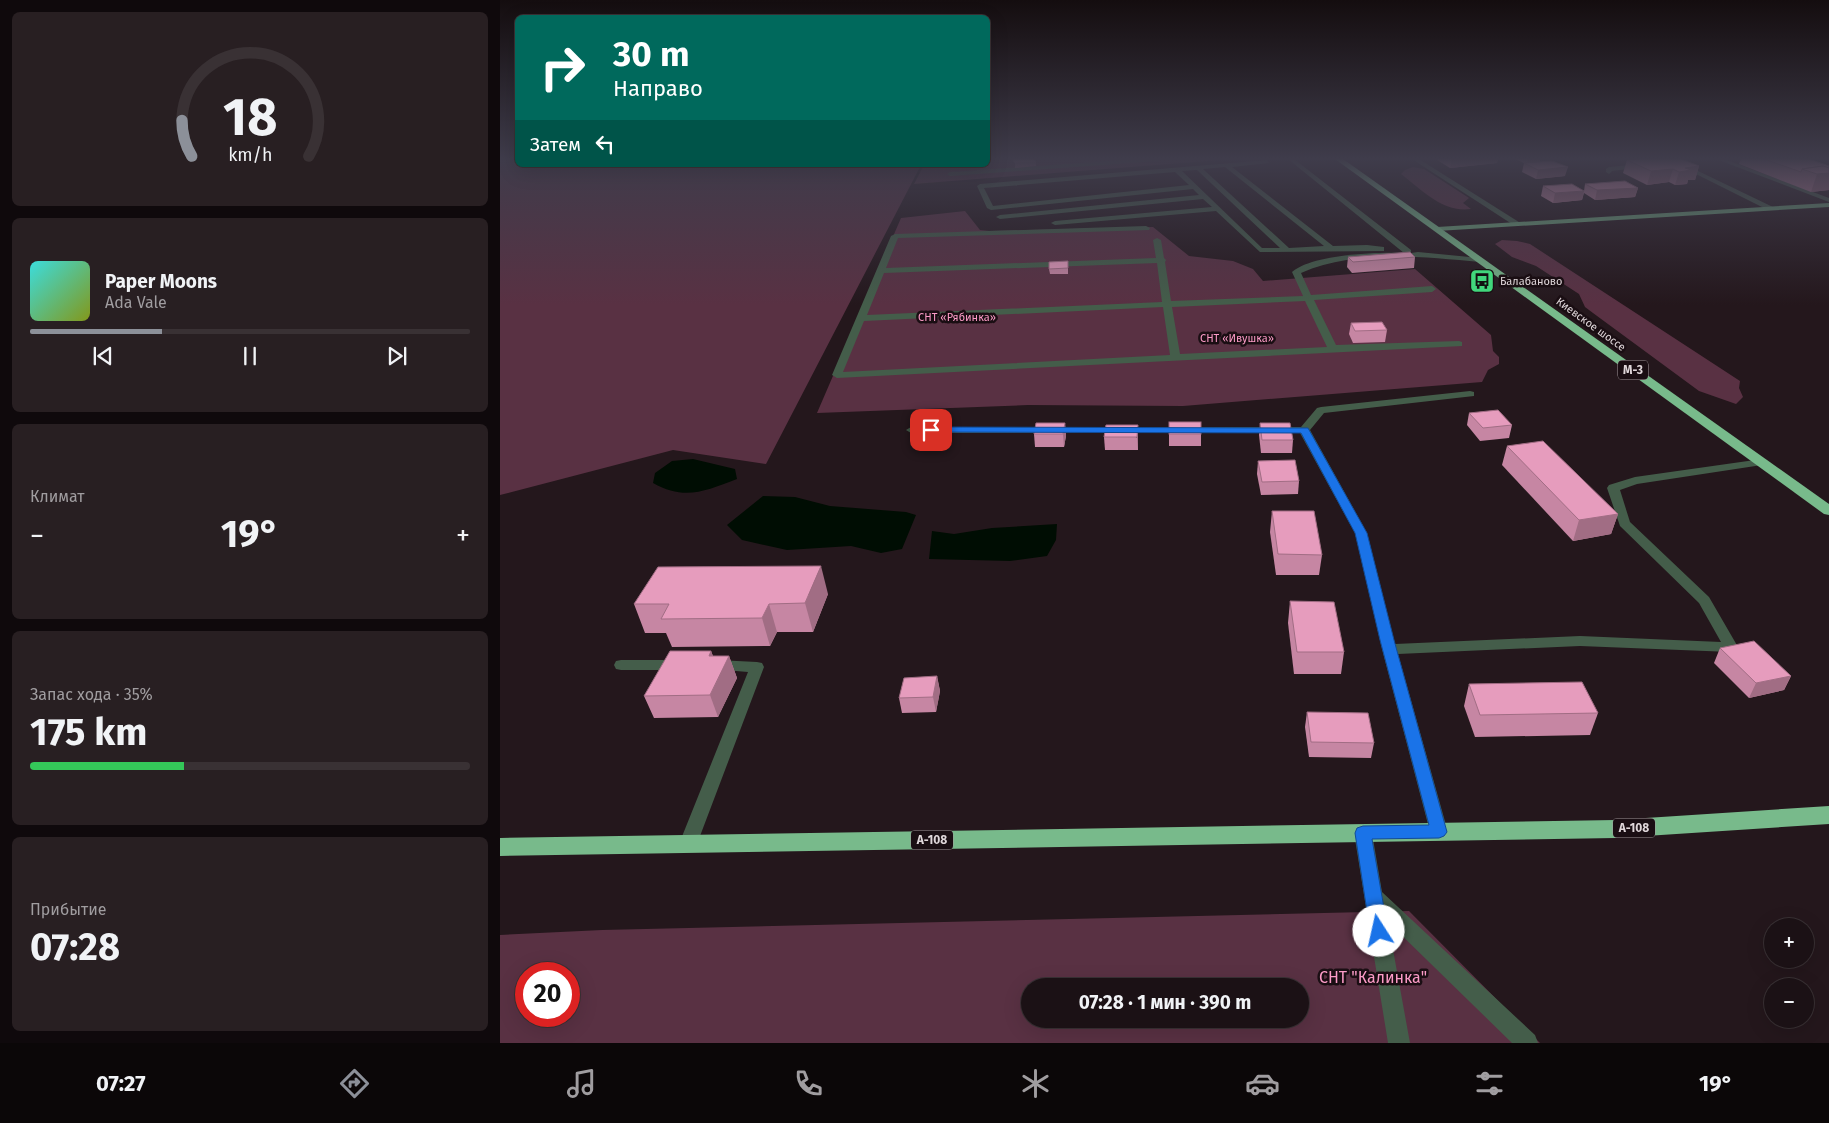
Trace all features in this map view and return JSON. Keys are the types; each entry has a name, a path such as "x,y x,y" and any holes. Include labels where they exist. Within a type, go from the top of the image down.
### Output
{"highway":[{"name":"Киевское шоссе","path":"1408,208 1829,511"},
{"name":"А-108","path":"500,847 1615,829 1829,815"}],"main road":[{"path":"1437,229 1776,208"}],"street":[{"path":"1000,217 1096,208"},
{"path":"1241,208 1287,250"},
{"path":"1280,208 1332,249"},
{"path":"1354,208 1408,250 1408,252"},
{"path":"1493,208 1518,224"},
{"path":"1028,225 1217,209 1260,250 1367,247 1426,256"},
{"path":"1146,228 895,236 837,376 1459,344"},
{"path":"1157,240 1169,304 1176,360"},
{"path":"1339,349 1332,346 1296,272 1312,265 1371,254 1480,260"},
{"path":"880,271 1162,260"},
{"path":"860,318 1307,298 1432,289"},
{"path":"911,430 1304,430 1321,410 1470,394"},
{"path":"1304,430 1361,533 1389,649 1439,832"},
{"path":"1389,649 1580,641 1731,647 1704,600 1624,523 1613,488 1635,481 1762,462"},
{"path":"621,665 729,664 757,667 688,844"},
{"path":"1363,833 1399,1043"},
{"path":"1372,894 1526,1043"}],"green space":[{"path":"500,208 899,208 766,464 673,450 500,495"},
{"path":"1454,208 1471,209 1461,209"},
{"name":"СНТ «Рябинка»","path":"965,211 980,230 990,231 1153,227 1189,256 1233,261 1253,269 1263,281 1415,269 1491,335 1493,351 1499,357 1499,364 1488,370 1482,382 1183,406 1028,405 817,413 901,218"},
{"path":"1502,240 1530,244 1740,381 1739,388 1743,397 1736,404 1699,391 1585,307 1579,294 1536,266 1512,257 1495,244"},
{"name":"СНТ \"Калинка\"","path":"1409,911 1540,1043 500,1043 500,935 602,930"}],"shaded area":[{"path":"693,459 735,469 737,479 705,490 685,493 675,492 653,483 655,473 672,461"},
{"path":"763,496 795,497 830,506 906,512 916,515 902,549 881,553 851,546 787,550 742,540 727,525"},
{"path":"1057,524 1056,540 1047,556 1010,561 929,559 932,531 954,534 992,528"}],"building":[{"path":"1410,252 1415,257 1353,262 1348,257"},
{"path":"1068,261 1068,268 1049,269 1049,262"},
{"path":"1382,322 1387,330 1355,331 1351,323"},
{"path":"1498,410 1512,425 1483,428 1469,413"},
{"path":"1169,422 1201,422 1201,434 1169,434"},
{"path":"1036,423 1065,423 1063,434 1034,434"},
{"path":"1260,423 1290,423 1293,440 1262,440"},
{"path":"1106,425 1138,425 1137,437 1104,437"},
{"path":"1543,441 1618,514 1579,520 1507,446"},
{"path":"1295,460 1299,481 1262,482 1258,461"},
{"path":"1272,511 1314,511 1322,555 1278,554"},
{"path":"821,566 805,603 769,604 762,618 661,619 669,604 634,604 658,567"},
{"path":"1290,601 1334,602 1344,652 1297,652"},
{"path":"1754,641 1791,676 1756,683 1720,648"},
{"path":"670,651 711,651 709,656 729,656 710,695 644,696"},
{"path":"937,676 933,697 899,698 904,678"},
{"path":"1582,682 1598,713 1480,715 1469,684"},
{"path":"1307,712 1368,713 1374,743 1311,742"}],"place":[{"name":"Балабаново","path":"1482,281"}],"route":[{"path":"931,430 1304,430 1361,533 1387,640 1439,832 1363,833 1379,931"}],"park label":[{"name":"СНТ «Ивушка»","path":"1237,338"}]}
